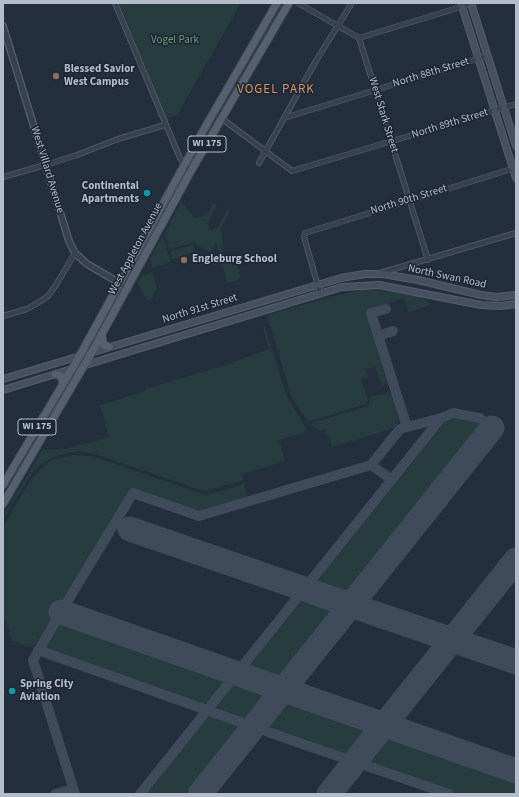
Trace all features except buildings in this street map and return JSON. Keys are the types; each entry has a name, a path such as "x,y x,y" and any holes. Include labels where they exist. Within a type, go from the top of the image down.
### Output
{"main road":[{"name":"West Appleton Avenue","path":"3,485 78,357 214,112 277,3"},
{"name":"West Appleton Avenue","path":"3,504 103,334 191,171 289,3"},
{"path":"472,3 487,56 516,146"},
{"path":"462,5 515,168 516,178"},
{"name":"North 91st Street","path":"3,379 341,278 375,274"},
{"name":"North Swan Road","path":"375,274 418,280 481,296 497,297 516,295"},
{"path":"379,284 394,276"},
{"name":"North 91st Street","path":"3,390 320,293 342,287 379,284"},
{"name":"North Swan Road","path":"379,284 481,305 501,306 516,304"},
{"path":"102,314 110,320"},
{"path":"103,334 103,344 109,347"},
{"path":"55,374 60,376 63,383"}],"street":[{"path":"115,3 165,125 180,158 185,166 191,171"},
{"path":"298,3 359,38 472,3"},
{"path":"259,163 318,59 352,3"},
{"name":"West Villard Avenue","path":"3,26 67,236 75,253 87,264 128,288"},
{"name":"West Stark Street","path":"359,38 428,260"},
{"name":"North 88th Street","path":"284,118 487,56"},
{"name":"North 89th Street","path":"265,152 292,171 516,104"},
{"path":"214,112 265,152"},
{"path":"3,177 78,155 118,139 165,125"},
{"name":"North 90th Street","path":"318,285 304,235 305,233 515,168"},
{"name":"North 91st Street","path":"375,274 404,267 516,233"},
{"path":"3,316 27,309 48,296 75,253"},
{"name":"North 91st Street","path":"394,276 404,267"},
{"path":"318,285 320,293"}],"green space":[{"name":"Vogel Park","path":"119,3 241,3 177,115 166,119"},
{"path":"281,3 285,3 222,111 220,110 220,106"},
{"path":"215,120 216,122 195,160 192,162 191,161 212,122"},
{"path":"183,174 185,175 129,278 127,276"},
{"path":"181,202 195,218 207,215 213,203 217,206 207,224 209,225 208,228 212,231 214,228 217,229 228,208 230,210 220,231 223,232 221,235 224,245 221,246 224,256 229,255 232,266 237,265 240,276 239,280 227,283 216,242 211,252 193,243 169,249 165,233"},
{"path":"162,237 171,261 161,266 152,267 150,259"},
{"path":"193,245 195,252 172,259 170,251"},
{"path":"152,272 157,288 151,301 146,299 137,283 141,276"},
{"path":"365,289 421,296 431,305 409,312 404,298 366,310 387,384 382,386 375,367 366,369 368,377 361,379 368,400 366,404 308,422 292,398 267,315 330,297"},
{"path":"263,327 265,327 287,397 306,428 301,437 300,434 279,440 285,461 242,474 243,480 241,481 205,491 95,454 80,451 66,453 51,458 35,469 3,520 3,517 42,450 66,449 109,437 100,405 146,391 145,389 226,365 269,349"},
{"path":"389,392 391,394 399,420 394,428 332,447 325,429 320,431 311,425 312,423 368,406 370,397"},
{"path":"50,415 52,416 10,486 7,484 45,420"},
{"path":"451,418 460,418 478,422 482,427 482,430 352,592 347,596 342,596 317,587 315,585 315,580 318,576 439,424"},
{"path":"74,455 92,456 206,495 244,484 247,493 246,497 236,502 209,511 197,512 130,489 114,517 112,516 106,531 60,606 58,605 54,617 37,643 33,646 27,647 12,640 3,614 3,527 32,478 38,471 51,461"},
{"path":"306,597 335,607 334,615 284,677 275,680 251,672 247,666 249,662 297,602"},
{"path":"61,620 66,620 224,676 225,681 209,702 199,704 47,651 44,648 46,642 58,622"},
{"path":"241,682 264,690 268,693 267,699 252,719 244,720 219,712 216,709 216,705 231,685"},
{"path":"291,699 368,726 370,731 369,735 355,752 349,755 331,751 266,728 265,722 281,702"},
{"path":"206,717 213,717 239,726 240,730 238,736 191,794 143,794"},
{"path":"391,734 516,777 516,794 456,794 369,763 366,759 368,756 382,739"}],"taxiway":[{"path":"386,309 371,313 407,427"},
{"path":"378,336 393,331"},
{"path":"140,794 441,418 453,413 480,418 492,428"},
{"path":"75,794 33,660 133,493 199,516 371,465 400,429 441,418"},
{"path":"371,465 391,479"},
{"path":"303,589 351,605"},
{"path":"38,650 288,739 449,794"},
{"path":"55,794 73,789"}],"runway":[{"path":"200,794 492,428"},
{"path":"130,529 516,662"},
{"path":"329,794 516,560"},
{"path":"61,612 516,771"}],"place":[{"name":"Blessed Savior West Campus","path":"56,76"},
{"name":"Continental Apartments","path":"147,193"},
{"name":"Engleburg School","path":"184,260"},
{"name":"Spring City Aviation","path":"12,691"}],"district":[{"name":"VOGEL PARK","path":"276,90"}]}
